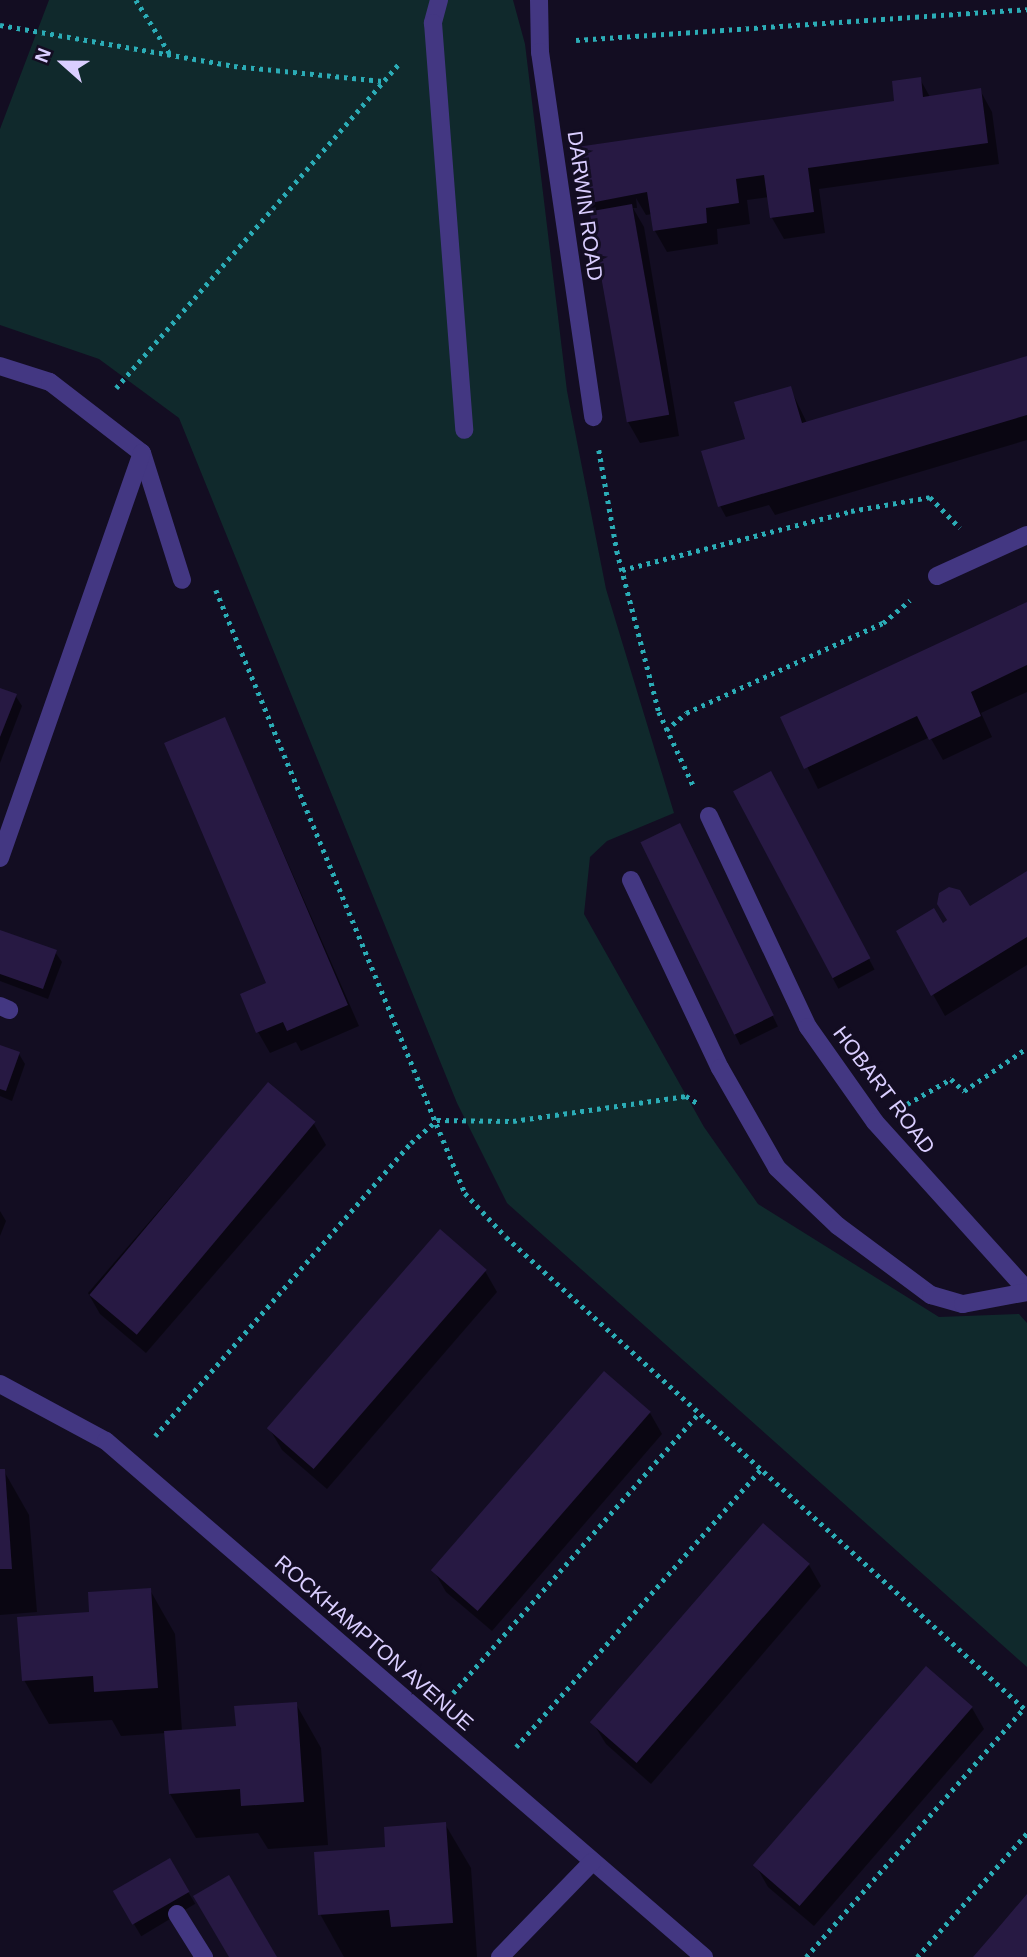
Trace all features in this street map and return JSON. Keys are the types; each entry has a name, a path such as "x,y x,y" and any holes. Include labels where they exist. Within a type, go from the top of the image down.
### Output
{"street":[{"path":"439,0 433,23 464,430"},
{"name":"DARWIN ROAD","path":"539,0 540,42 593,417"},
{"path":"0,366 50,382 142,453 181,580"},
{"path":"0,858 142,453"},
{"path":"937,576 1027,536"},
{"name":"HOBART ROAD","path":"709,816 808,1027 876,1122 1027,1291"},
{"path":"631,880 720,1068 777,1168 849,1234 931,1295 963,1304 1027,1291"},
{"name":"ROCKHAMPTON AVENUE","path":"0,1384 106,1441 704,1957"},
{"path":"500,1957 592,1862"},
{"path":"177,1914 204,1957"}],"path":[{"path":"136,0 170,54"},
{"path":"540,42 1027,9"},
{"path":"92,415 433,23"},
{"path":"0,25 170,54 383,81"},
{"path":"593,417 622,570 666,730 709,816"},
{"path":"622,570 851,512 930,497 985,554"},
{"path":"666,730 685,713 883,623 937,576"},
{"path":"181,580 211,577 438,1120 465,1193 506,1237 1025,1709 806,1957"},
{"path":"876,1122 951,1079 964,1091 1027,1048"},
{"path":"132,1464 411,1143 438,1120 513,1121 686,1096 719,1116 755,1128"},
{"path":"429,1720 699,1413"},
{"path":"492,1774 761,1469"},
{"path":"917,1957 1027,1833"}],"green space":[{"path":"49,0 513,0 525,44 567,391 606,589 674,813 607,841 590,857 584,914 704,1127 758,1204 939,1317 1019,1314 1027,1323 1027,1667 507,1203 457,1103 179,418 99,359 0,325 0,129"}],"building":[{"path":"921,77 923,97 981,88 988,143 808,168 814,212 770,218 764,175 736,179 739,203 706,208 707,223 653,231 647,192 585,204 577,147 894,101 892,81"},
{"path":"632,204 669,415 627,422 590,211"},
{"path":"1027,356 1027,415 718,507 701,451 745,439 734,402 791,386 802,423"},
{"path":"1027,602 1027,665 971,692 981,716 929,740 917,716 804,769 780,717"},
{"path":"0,688 17,694 0,737"},
{"path":"225,717 348,1005 287,1031 283,1022 256,1033 240,994 266,983 164,743"},
{"path":"771,771 871,958 833,978 733,791"},
{"path":"680,823 774,1015 734,1035 640,842"},
{"path":"1027,871 1027,937 931,996 896,931 934,908 943,923 947,920 937,904 939,893 949,887 960,890 970,906"},
{"path":"0,930 57,950 43,989 0,974"},
{"path":"0,1045 20,1052 6,1091 0,1089"},
{"path":"268,1082 315,1122 137,1335 89,1295"},
{"path":"440,1229 487,1270 314,1469 267,1428"},
{"path":"604,1371 651,1412 478,1611 431,1570"},
{"path":"0,1469 5,1469 12,1569 0,1569"},
{"path":"763,1523 810,1564 637,1763 590,1722"},
{"path":"151,1588 158,1688 94,1692 93,1676 22,1681 17,1617 89,1612 88,1592"},
{"path":"926,1666 973,1707 800,1906 753,1865"},
{"path":"297,1702 304,1802 241,1806 240,1789 169,1794 164,1731 236,1726 234,1706"},
{"path":"446,1822 453,1923 391,1927 389,1910 318,1915 314,1852 385,1847 384,1827"},
{"path":"170,1858 190,1892 132,1925 113,1891"},
{"path":"229,1875 277,1957 229,1957 193,1896"},
{"path":"1027,1894 1027,1957 973,1957 993,1934"}]}
